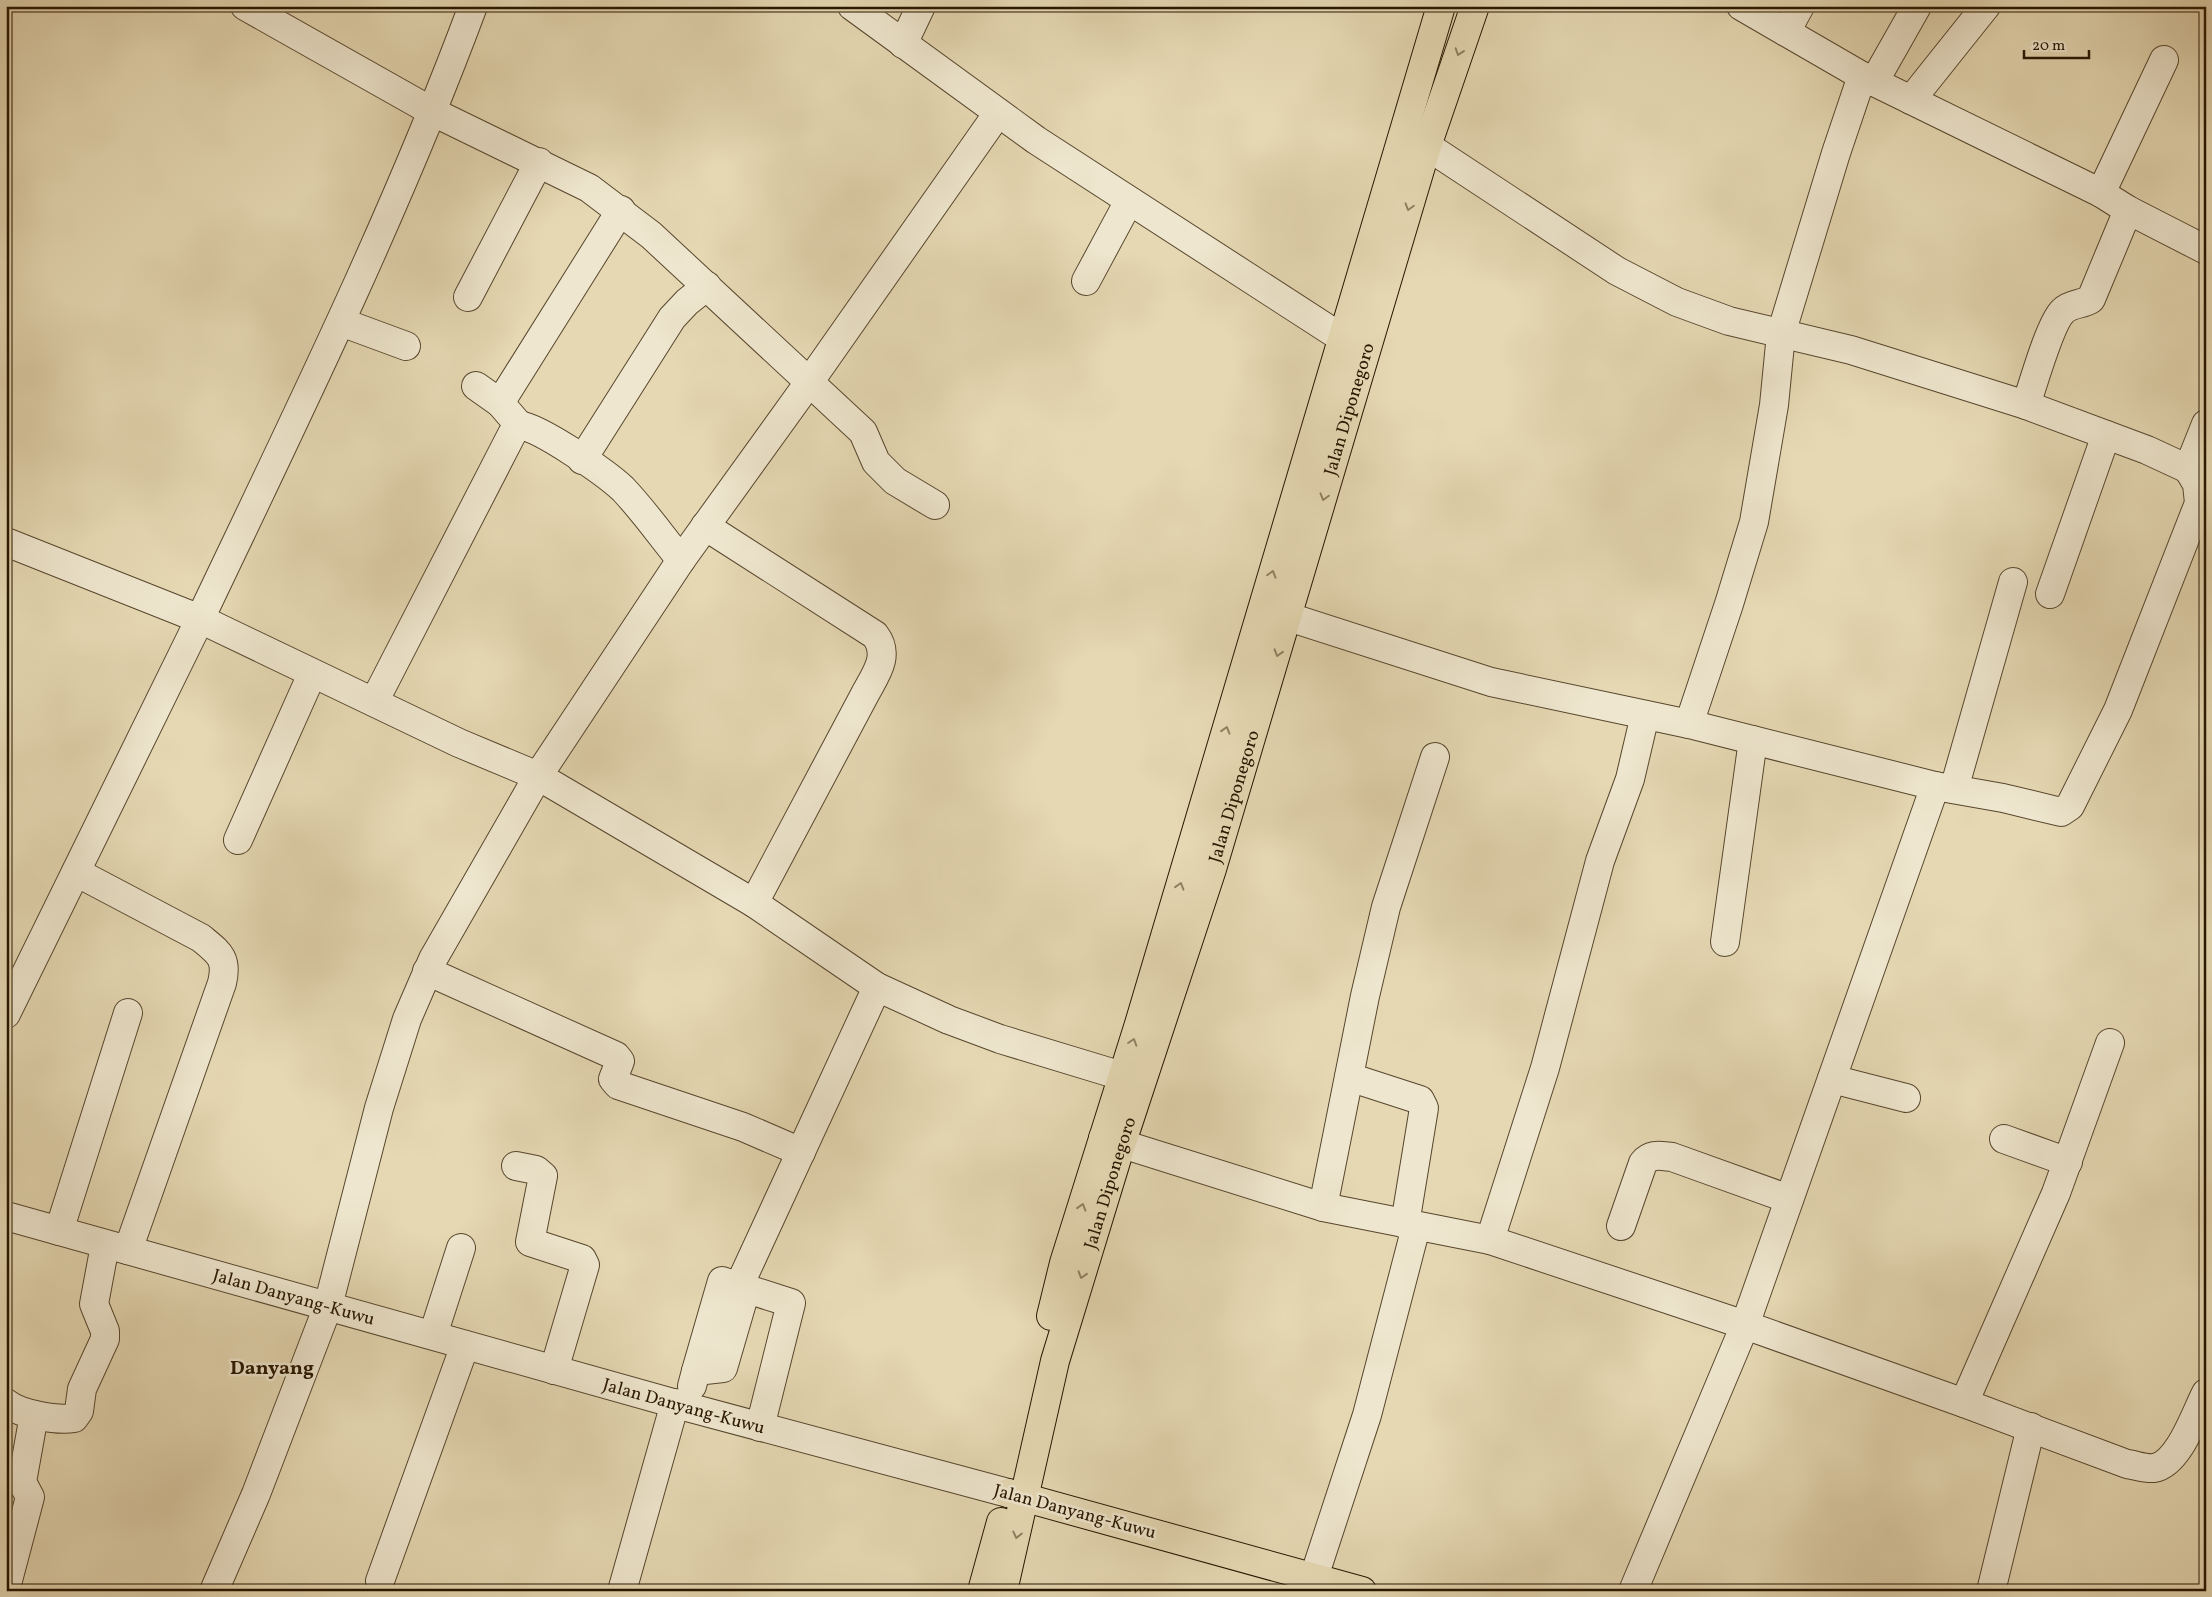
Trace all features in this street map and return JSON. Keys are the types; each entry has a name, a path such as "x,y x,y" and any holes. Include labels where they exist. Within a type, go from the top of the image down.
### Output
{"main road":[{"name":"Jalan Diponegoro","path":"1112,1142 1122,1076 1441,6"},
{"name":"Jalan Diponegoro","path":"1003,1591 1017,1495 1064,1263 1112,1142 1212,869 1427,146 1475,6"},
{"name":"Jalan Diponegoro","path":"982,1591 1017,1495"},
{"name":"Jalan Danyang-Kuwu","path":"1017,1495 1362,1591"}],"street":[{"path":"245,6 434,112 589,188 620,210 651,234 863,432 876,462 896,481 935,505"},
{"path":"6,1014 200,619 341,322 434,112 473,6"},
{"path":"852,6 1036,140 1366,354"},
{"path":"903,44 921,6"},
{"path":"1741,6 1868,79 2102,193 2128,210 2206,250"},
{"path":"1786,32 1800,6"},
{"path":"1689,724 1730,604 1754,522 1774,405 1782,334 1836,154 1868,79 1917,6"},
{"path":"1911,100 1975,9"},
{"path":"2102,193 2164,60"},
{"path":"214,1591 256,1494 328,1306 379,1108 407,1019 427,971 538,776 681,560 810,381 998,113"},
{"path":"1262,608 1491,682 1689,724 1944,788 2004,798 2061,812 2066,811 2118,710 2199,503 2197,484 2188,469 2106,435 2026,405 1851,350 1729,321 1677,302 1617,271 1427,146"},
{"path":"468,297 539,162"},
{"path":"1086,281 1129,201"},
{"path":"500,403 620,210"},
{"path":"2026,405 2053,328 2062,312 2072,305 2091,299 2128,210"},
{"path":"582,460 672,318 687,302 707,286"},
{"path":"341,322 406,346"},
{"path":"476,386 500,403 520,426 529,427 622,488 681,560"},
{"path":"2188,469 2206,424"},
{"path":"374,702 512,434 520,426"},
{"path":"2050,594 2106,435"},
{"path":"705,526 875,635 883,648 880,664 868,688 754,903"},
{"path":"6,542 200,619 459,743 538,776 754,903 877,987 949,1020 1000,1039 1122,1076"},
{"path":"1633,1591 1745,1325 1832,1079 1944,788 2013,582"},
{"path":"238,840 312,674"},
{"path":"1490,1240 1545,1068 1600,861 1630,779 1645,715"},
{"path":"1725,942 1753,740"},
{"path":"1322,1207 1365,996 1386,907 1435,757"},
{"path":"6,1404 34,1414 66,1420 74,1418 79,1411 82,1389 105,1339 105,1331 94,1304 222,983 224,964 218,953 201,938 76,872"},
{"path":"427,971 616,1056 620,1061 614,1079 618,1084 743,1127 801,1152"},
{"path":"622,1591 681,1405 696,1370 723,1368 728,1283 801,1152 877,987"},
{"path":"59,1231 128,1013"},
{"path":"1964,1402 2056,1193 2110,1043"},
{"path":"1314,1577 1367,1415 1410,1226 1424,1108 1420,1100 1349,1077"},
{"path":"1832,1079 1906,1098"},
{"path":"2004,1139 2068,1162"},
{"path":"1112,1142 1322,1207 1410,1226 1490,1240 1745,1325 1964,1402 2127,1464 2154,1468 2170,1461 2206,1393"},
{"path":"1621,1226 1643,1163 1648,1158 1658,1155 1672,1157 1790,1199"},
{"path":"516,1166 536,1170 543,1176 530,1242 582,1259 585,1265 554,1370"},
{"name":"Jalan Danyang-Kuwu","path":"6,1216 760,1427 1017,1495"},
{"path":"433,1335 461,1248"},
{"path":"728,1283 791,1303 760,1427"},
{"path":"380,1581 466,1345"},
{"path":"6,1588 30,1497 22,1482 34,1414"},
{"path":"1991,1591 2031,1427"}],"district":[{"name":"Danyang","path":"272,1367"}]}
